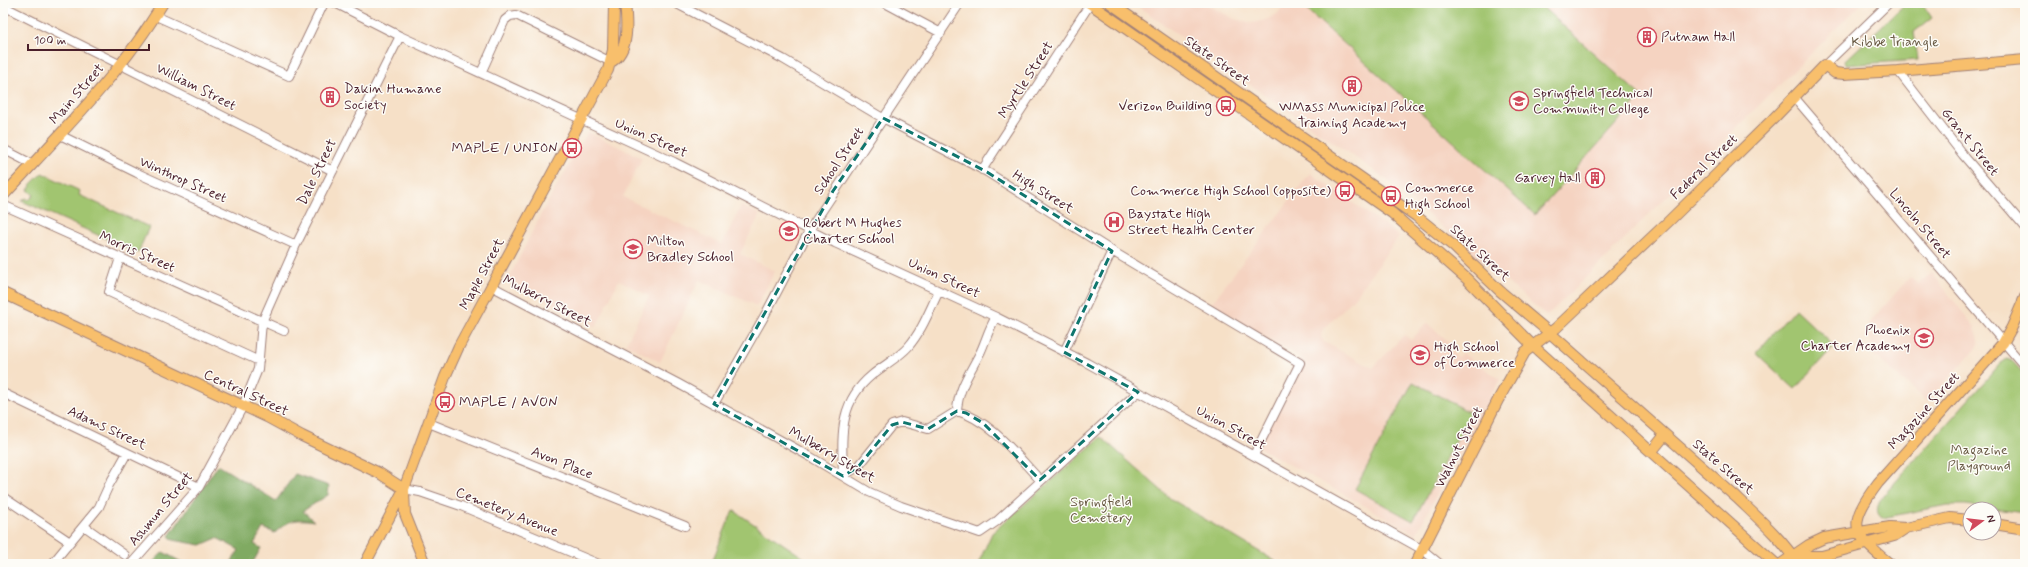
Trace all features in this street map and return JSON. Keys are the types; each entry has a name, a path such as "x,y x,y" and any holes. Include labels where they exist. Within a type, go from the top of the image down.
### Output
{"main road":[{"name":"Main Street","path":"3,196 60,135 121,64 156,16 163,3"},
{"path":"611,62 614,33 614,3"},
{"name":"Maple Street","path":"365,564 404,489 453,358 563,155 611,62 617,58 622,50 626,27 625,3"},
{"name":"State Street","path":"1110,3 1358,174 1452,245 1500,291 1550,333 1767,526 1795,560"},
{"name":"State Street","path":"1090,4 1392,213 1487,299 1532,345 1776,564"},
{"path":"1825,65 1837,74 1898,71 2025,60"},
{"name":"Federal Street","path":"1532,345 1550,333 1668,221 1794,98 1825,65"},
{"path":"1441,256 1452,245"},
{"name":"Central Street","path":"3,293 243,406 379,473 404,489"},
{"name":"Magazine Street","path":"1858,532 1857,521 1869,494 2003,343 2025,297"},
{"name":"Walnut Street","path":"1415,564 1517,365 1532,345"},
{"path":"1652,452 1665,435"},
{"path":"404,489 405,514 425,564"},
{"path":"1795,560 1809,546 1824,538 1890,527 1906,528 1950,518 1962,519"},
{"path":"2002,525 2025,529"},
{"path":"1781,564 1816,557 1894,536 1906,528"},
{"path":"1858,532 1866,544 1890,564"}],"street":[{"path":"156,16 289,76 324,3"},
{"name":"Union Street","path":"335,3 400,36 674,162 756,204 810,229 835,243 996,317 1064,352 1254,455 1423,550 1440,564"},
{"name":"High Street","path":"675,3 797,67 883,118 982,170 1112,251 1300,363 1254,455"},
{"path":"885,3 941,33"},
{"name":"School Street","path":"714,404 765,315 810,229 960,3"},
{"name":"Federal Street","path":"1825,65 1889,3"},
{"name":"Myrtle Street","path":"982,170 1090,4"},
{"name":"William Street","path":"3,6 121,64 333,172"},
{"path":"481,73 505,20 510,16 516,15 611,62"},
{"name":"Dale Street","path":"262,322 296,245 400,36"},
{"name":"Grant Street","path":"1898,71 1964,155 2025,227"},
{"name":"Lincoln Street","path":"1794,98 1905,225 2003,343 2025,367"},
{"name":"Winthrop Street","path":"60,135 148,179 296,245"},
{"path":"3,149 32,164"},
{"name":"Morris Street","path":"3,205 284,331"},
{"path":"1064,352 1112,251"},
{"path":"120,258 109,292 259,361"},
{"name":"Mulberry Street","path":"491,286 546,313 714,404 885,500 980,533 996,522 1040,480 1138,392"},
{"path":"843,476 843,426 845,414 853,397 864,382 911,344 921,328 939,291"},
{"path":"957,411 957,402 965,378 980,352 996,317"},
{"path":"243,406 254,382 259,361 262,322"},
{"name":"Adams Street","path":"3,393 199,487"},
{"name":"Ashmun Street","path":"131,564 199,487 243,406"},
{"path":"843,476 858,467 892,425 902,422 928,429 957,411 970,415 983,423 1040,480"},
{"name":"Avon Place","path":"429,423 685,526"},
{"path":"52,564 99,508 114,474 127,453"},
{"name":"Cemetery Avenue","path":"404,489 420,492 461,506 599,564"},
{"path":"3,496 70,542"},
{"path":"84,526 125,556"}],"highlighted area":[{"path":"883,118 987,172 1112,251 1064,352 1138,392 1040,480 983,423 966,413 957,411 928,429 902,422 892,425 858,467 843,476 714,404 833,191"}],"shaded area":[{"name":"Springfield Technical Community College","path":"1133,3 1204,3 1234,19 1252,23 1266,20 1277,14 1287,3 1862,3 1547,316 1386,179"},
{"name":"Milton Bradley School","path":"588,132 642,158 623,197 722,244 741,206 760,214 740,254 775,271 757,306 699,280 660,362 626,344 649,296 619,280 596,327 508,280 542,212"},
{"name":"High School of Commerce","path":"1310,173 1389,228 1399,237 1355,297 1322,331 1321,337 1324,342 1373,368 1404,335 1411,340 1427,323 1449,343 1446,346 1458,357 1462,353 1500,379 1416,534 1254,445 1300,358 1211,304"},
{"name":"Phoenix Charter Academy","path":"1932,273 1975,328 1979,340 1976,348 1927,402 1874,355 1867,332 1871,321 1910,277 1918,284"}],"green space":[{"path":"1315,3 1538,3 1641,96 1535,215 1308,11"},
{"name":"Kibbe Triangle","path":"1906,3 1922,3 1932,18 1914,32 1918,60 1845,65 1845,61"},
{"path":"42,173 80,191 79,195 149,227 138,253 22,201 26,198 29,200 34,195 28,190 31,186 30,185"},
{"path":"1795,309 1834,346 1795,389 1756,353"},
{"name":"Magazine Playground","path":"2007,359 2012,361 2025,375 2025,513 2002,510 2002,501 1962,501 1962,505 1947,505 1882,518 1877,511 1878,505 1883,496 2000,364"},
{"path":"1413,382 1471,413 1413,521 1355,489"},
{"name":"Springfield Cemetery","path":"1101,437 1171,499 1280,564 978,564 992,533"},
{"path":"218,465 276,501 295,474 329,486 328,495 303,511 314,521 293,521 284,525 275,533 263,528 254,544 261,548 252,564 230,564 239,550 217,538 201,545 173,540 169,536"},
{"path":"733,510 813,564 711,564"},
{"path":"163,552 185,564 151,564"}],"place":[{"name":"Putnam Hall","path":"1647,37"},
{"name":"WMass Municipal Police Training Academy","path":"1352,86"},
{"name":"Dakin Humane Society","path":"330,97"},
{"name":"Springfield Technical Community College","path":"1519,101"},
{"name":"Verizon Building","path":"1226,106"},
{"name":"MAPLE / UNION","path":"572,148"},
{"name":"Garvey Hall","path":"1595,178"},
{"name":"Commerce High School (opposite)","path":"1345,191"},
{"name":"Commerce High School","path":"1391,196"},
{"name":"Baystate High Street Health Center","path":"1114,222"},
{"name":"Robert M Hughes Charter School","path":"789,231"},
{"name":"Milton Bradley School","path":"633,249"},
{"name":"Phoenix Charter Academy","path":"1924,338"},
{"name":"High School of Commerce","path":"1420,355"},
{"name":"MAPLE / AVON","path":"445,402"}]}
